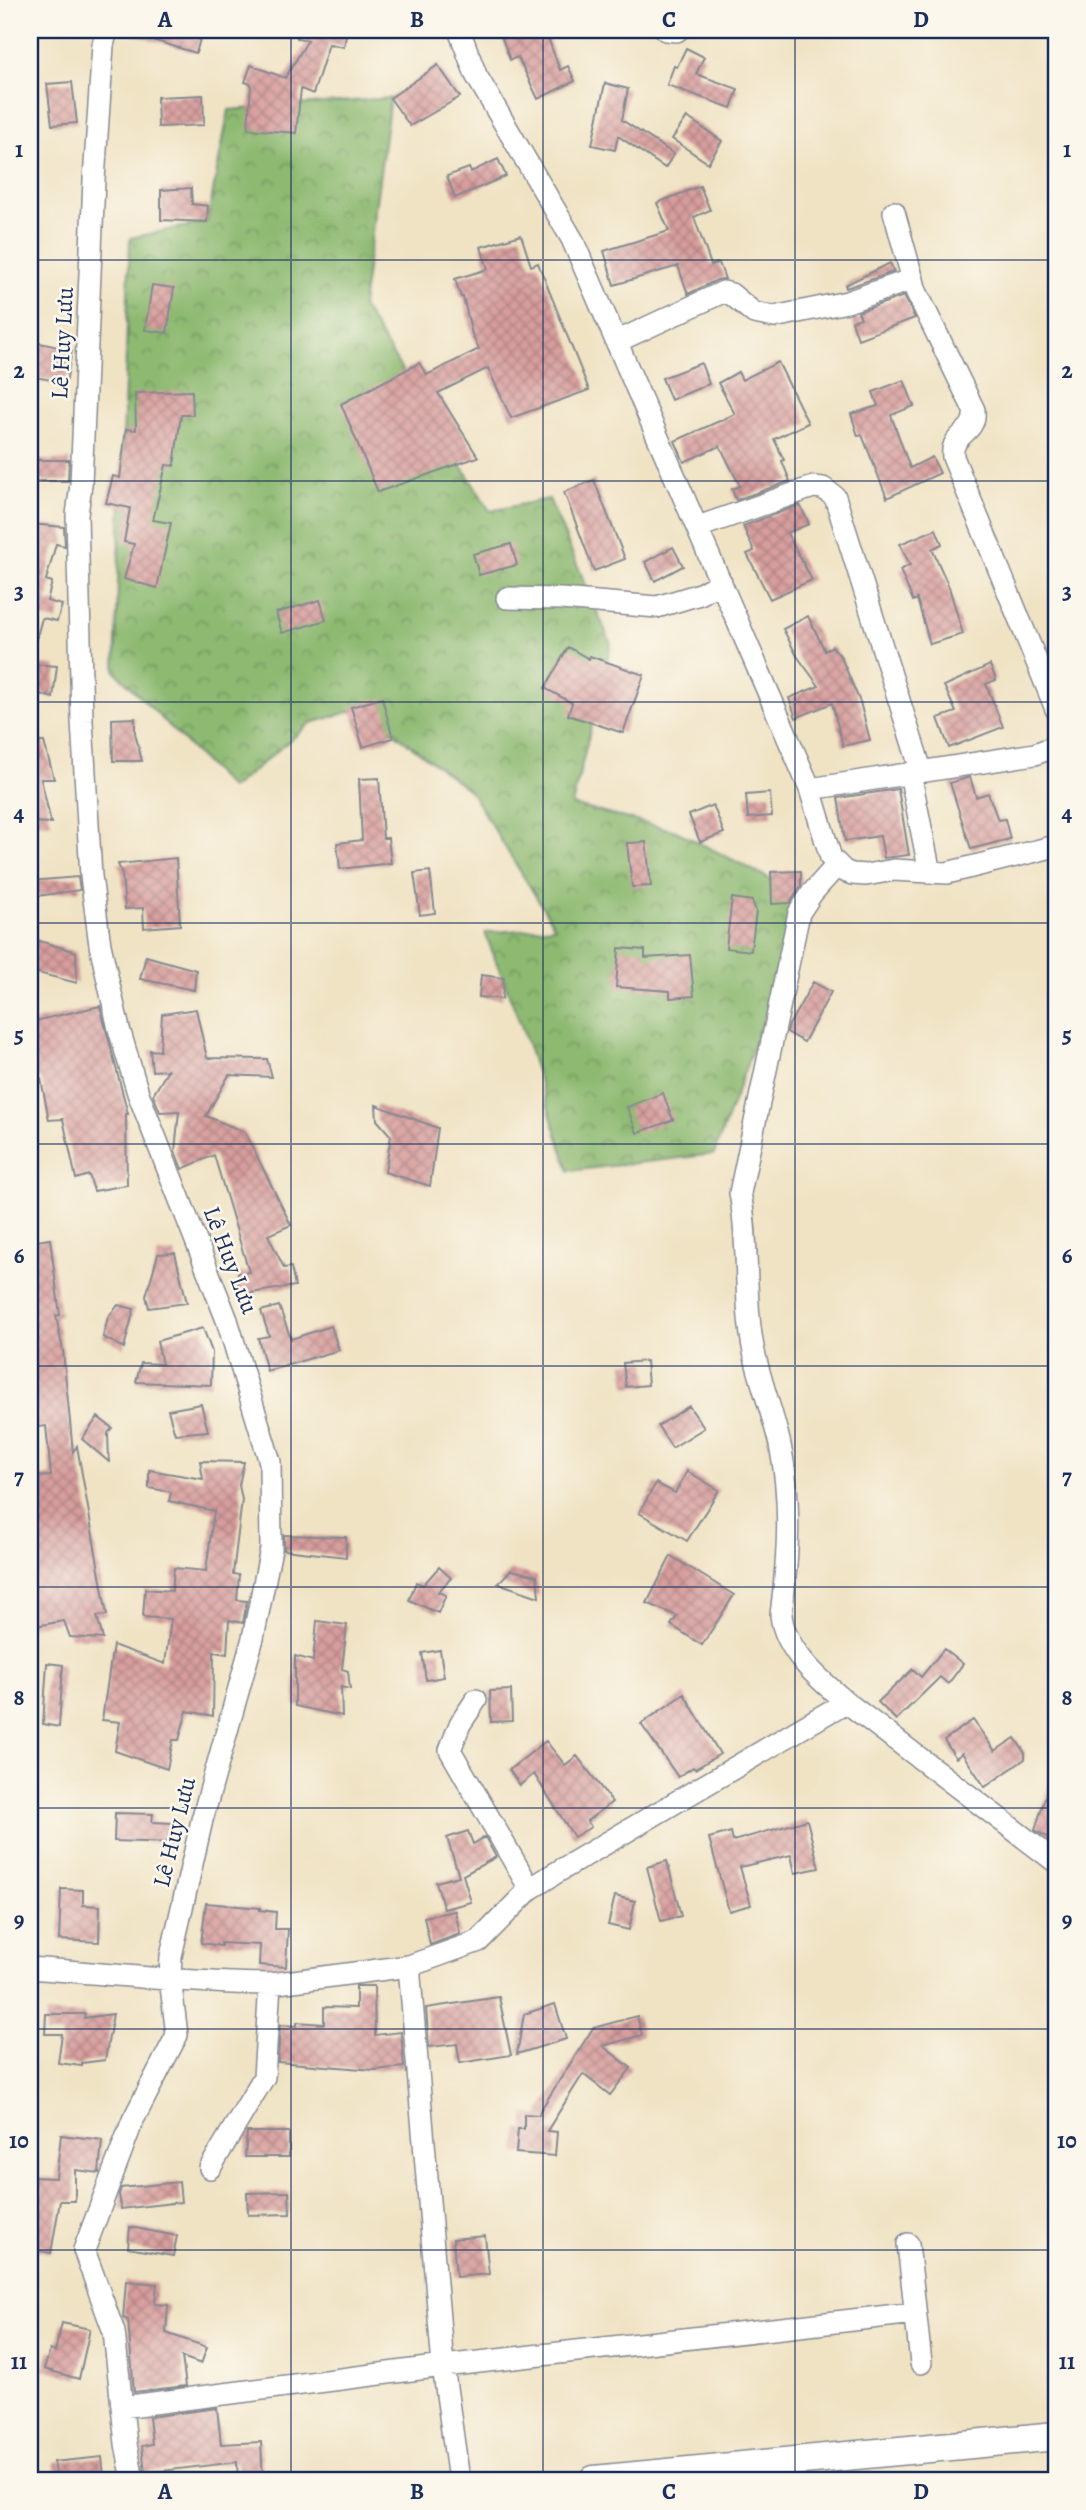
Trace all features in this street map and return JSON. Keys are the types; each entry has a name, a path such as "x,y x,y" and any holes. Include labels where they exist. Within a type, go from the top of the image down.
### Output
{"main road":[{"path":"594,2480 1056,2436"}],"street":[{"name":"Lê Huy Lưu","path":"107,30 103,45 94,180 88,359 77,515 82,721 91,876 100,945 119,1029 138,1093 227,1321 270,1462 271,1549 253,1638 202,1820 171,1955 170,1978 177,2035 133,2120 84,2250 114,2332 133,2480"},
{"path":"459,30 477,75 572,239 810,789 827,847 837,865 852,874 866,875 894,870 930,873 961,871 1056,846"},
{"path":"894,212 913,279 974,410 975,419 972,426 952,447 953,457 1056,709"},
{"path":"616,342 723,292 731,294 754,313 774,317 847,302 913,279"},
{"path":"698,527 813,486 822,488 835,497 915,771 930,873"},
{"path":"507,598 561,599 657,607 700,594 721,582"},
{"path":"810,789 1035,754 1056,746"},
{"path":"837,865 812,893 799,913 740,1193 744,1217 747,1303 754,1352 780,1446 786,1493 789,1530 782,1625 816,1677 1056,1862"},
{"path":"476,1700 460,1724 450,1749 530,1889"},
{"path":"30,1968 210,1983 270,1984 409,1966 479,1941 530,1889 846,1702"},
{"path":"409,1966 443,2366 459,2480"},
{"path":"210,2168 264,2077 270,1984"},
{"path":"908,2244 921,2363"},
{"path":"122,2407 443,2366 915,2313"}],"green space":[{"path":"390,98 362,306 490,511 549,499 611,644 572,805 676,831 808,898 714,1154 569,1171 521,1025 485,933 555,927 470,791 362,708 311,723 231,789 115,671 130,238 207,222 229,110"}],"building":[{"path":"133,30 180,30 201,36 196,53 132,34"},
{"path":"298,30 347,30 344,47 329,44 313,94 301,89 296,133 248,129 251,84 245,82 251,65 285,78 308,40 297,38"},
{"path":"524,30 545,30 560,70 568,66 575,81 538,99 518,57 510,60 502,38"},
{"path":"686,48 704,57 696,74 738,89 731,108 667,85 674,66 677,67"},
{"path":"438,65 460,97 410,126 390,98"},
{"path":"72,82 77,123 52,125 47,84"},
{"path":"605,83 628,89 622,120 674,154 665,168 618,136 615,150 592,145"},
{"path":"203,95 204,125 158,127 157,97"},
{"path":"687,117 722,141 708,163 672,139"},
{"path":"498,159 506,176 455,198 447,176 469,168 471,172"},
{"path":"700,186 710,210 694,217 711,265 719,263 725,279 688,294 678,266 614,285 604,251 669,231 657,203"},
{"path":"191,188 192,204 208,206 207,222 161,220 161,190"},
{"path":"521,235 531,266 538,263 589,390 511,418 488,368 438,393 478,457 378,492 341,404 419,363 427,375 479,349 455,279 488,269 481,247"},
{"path":"890,263 894,272 846,288 845,285"},
{"path":"152,285 174,288 167,333 145,330"},
{"path":"904,296 915,318 858,339 852,321 861,318 858,312"},
{"path":"35,342 72,350 66,383 30,376"},
{"path":"778,362 808,423 774,439 790,481 736,500 732,489 740,486 720,446 684,462 675,441 735,414 718,383 738,372 742,380"},
{"path":"701,363 709,384 671,400 662,378"},
{"path":"904,380 914,406 891,415 910,468 932,457 940,473 887,498 862,435 858,436 851,414 878,406 873,392"},
{"path":"192,391 193,415 181,415 174,466 166,465 153,520 171,523 157,588 124,579 134,544 124,542 130,508 106,503 113,476 120,478 126,429 136,430 135,393"},
{"path":"30,460 69,460 68,481 30,481"},
{"path":"594,480 625,559 594,571 564,492"},
{"path":"800,505 809,524 787,533 812,580 770,599 747,554 754,551 743,526"},
{"path":"30,524 64,527 65,546 56,544 46,580 52,582 47,601 62,605 57,621 42,618 35,644 30,643"},
{"path":"936,529 942,544 932,549 949,587 963,634 930,644 917,599 913,601 900,570 910,565 900,544"},
{"path":"511,544 517,565 479,575 473,554"},
{"path":"673,547 683,566 655,581 645,562"},
{"path":"320,600 326,620 282,633 276,613"},
{"path":"808,616 825,651 832,646 841,657 860,702 870,740 843,746 832,703 796,718 789,698 819,686 797,656 783,629"},
{"path":"568,647 589,659 590,656 644,675 623,733 568,715 572,703 545,688"},
{"path":"30,664 57,666 53,698 30,691"},
{"path":"990,665 996,680 986,684 1003,727 949,748 938,718 956,712 944,686"},
{"path":"382,698 393,738 363,747 351,707"},
{"path":"135,718 135,733 142,761 113,761 112,719"},
{"path":"30,742 44,742 54,779 41,779 51,823 30,822"},
{"path":"970,777 976,797 988,793 998,820 1005,819 1010,839 971,849 950,783"},
{"path":"379,778 383,838 388,838 391,863 340,869 337,843 362,840 359,779"},
{"path":"898,789 909,855 884,858 880,836 845,841 838,798"},
{"path":"770,793 772,816 748,818 746,795"},
{"path":"713,805 724,833 700,842 689,815"},
{"path":"646,842 651,886 632,887 627,843"},
{"path":"176,858 180,925 144,928 143,908 125,909 122,874 118,864"},
{"path":"430,871 435,913 420,915 414,873"},
{"path":"801,871 801,886 790,903 772,904 771,872"},
{"path":"78,877 80,890 30,897 30,881"},
{"path":"732,898 752,901 756,911 751,951 726,948"},
{"path":"30,938 76,952 77,983 30,971"},
{"path":"619,948 645,950 645,958 690,955 694,996 670,998 670,991 616,987"},
{"path":"146,956 196,970 194,990 140,979"},
{"path":"481,975 504,978 502,999 479,997"},
{"path":"813,982 831,992 804,1042 787,1032"},
{"path":"100,1006 128,1114 127,1185 94,1191 89,1175 76,1179 63,1119 49,1120 41,1079 30,1079 30,1022"},
{"path":"196,1009 207,1058 267,1059 272,1077 229,1075 206,1116 245,1132 291,1225 268,1235 284,1268 291,1267 295,1286 238,1295 238,1273 249,1272 214,1155 182,1169 175,1151 179,1111 160,1112 153,1095 168,1070 152,1071 150,1050 160,1051 162,1014"},
{"path":"663,1093 673,1120 637,1133 627,1107"},
{"path":"376,1105 438,1128 430,1186 385,1172 391,1136 377,1120"},
{"path":"50,1239 60,1315 56,1316 63,1351 73,1452 77,1446 107,1615 97,1616 103,1639 70,1637 64,1621 30,1627 30,1477 51,1476 46,1426 30,1428 30,1242"},
{"path":"175,1253 187,1303 149,1308 146,1296 158,1254"},
{"path":"118,1305 134,1309 124,1348 103,1337 108,1317"},
{"path":"279,1306 291,1339 331,1326 339,1350 267,1371 258,1338 269,1336 261,1311"},
{"path":"203,1328 212,1352 211,1385 136,1382 141,1363 162,1364 157,1341"},
{"path":"646,1361 648,1385 626,1387 623,1363"},
{"path":"201,1404 208,1431 175,1434 168,1410"},
{"path":"689,1406 704,1428 672,1448 658,1426"},
{"path":"98,1417 112,1428 108,1433 109,1462 82,1439"},
{"path":"200,1461 244,1462 239,1485 242,1500 233,1574 239,1575 237,1600 247,1601 243,1623 229,1620 227,1654 214,1652 213,1716 187,1711 179,1740 173,1740 167,1769 115,1751 120,1722 102,1720 113,1645 165,1664 171,1619 143,1617 145,1589 172,1591 174,1568 206,1571 214,1511 169,1501 171,1492 149,1488 149,1470 203,1479"},
{"path":"687,1471 719,1490 687,1541 639,1513 656,1483 675,1493"},
{"path":"284,1535 346,1537 346,1557 284,1550"},
{"path":"671,1556 734,1595 702,1645 671,1625 677,1616 647,1603"},
{"path":"439,1567 451,1578 438,1592 446,1595 438,1613 409,1600 416,1582 423,1585"},
{"path":"511,1570 537,1576 539,1597 498,1583"},
{"path":"317,1621 347,1625 342,1669 348,1671 350,1689 341,1687 342,1716 295,1706 295,1656 313,1661"},
{"path":"944,1649 963,1664 948,1684 940,1677 896,1720 878,1702 913,1669 921,1677"},
{"path":"440,1650 444,1677 426,1680 422,1653"},
{"path":"47,1663 63,1665 59,1727 43,1724"},
{"path":"511,1690 512,1721 491,1722 490,1691"},
{"path":"684,1694 720,1754 678,1777 641,1724"},
{"path":"973,1720 995,1751 1015,1738 1025,1753 1025,1759 985,1787 962,1753 956,1758 944,1740"},
{"path":"546,1741 565,1765 577,1756 612,1802 587,1821 591,1827 574,1837 534,1774 520,1785 509,1770"},
{"path":"1052,1775 1056,1776 1056,1842 1035,1830"},
{"path":"115,1813 153,1814 152,1822 173,1823 173,1843 114,1841"},
{"path":"807,1820 819,1868 795,1873 791,1855 740,1867 751,1905 729,1911 709,1838 731,1832 733,1841"},
{"path":"468,1831 473,1844 485,1837 496,1857 463,1875 471,1902 444,1909 436,1882 459,1876 447,1838"},
{"path":"667,1861 681,1916 661,1921 647,1867"},
{"path":"61,1889 83,1890 83,1905 100,1906 99,1942 59,1940"},
{"path":"615,1896 635,1901 629,1930 608,1925"},
{"path":"206,1903 276,1912 275,1929 288,1929 286,1967 259,1965 260,1945 221,1943 221,1946 201,1943"},
{"path":"455,1911 460,1934 430,1945 424,1917"},
{"path":"356,1986 374,1986 375,2035 401,2032 404,2067 374,2070 278,2062 280,2025 297,2026 297,2022 324,2024 324,2007 356,2008"},
{"path":"499,1997 511,2055 460,2063 457,2044 429,2047 426,2008"},
{"path":"555,2004 566,2039 517,2054 524,2014"},
{"path":"46,2014 85,2014 84,2018 113,2014 105,2060 82,2063 82,2066 58,2063 62,2034 45,2034"},
{"path":"637,2016 642,2035 603,2046 631,2068 610,2095 583,2074 547,2131 557,2132 555,2156 516,2153 518,2129 524,2129 524,2114 539,2115 593,2028"},
{"path":"247,2132 289,2132 289,2157 245,2157"},
{"path":"61,2135 102,2140 99,2173 75,2170 75,2201 60,2201 51,2253 30,2249 30,2177 56,2178"},
{"path":"179,2182 181,2202 121,2209 121,2188"},
{"path":"289,2192 290,2214 248,2215 247,2193"},
{"path":"130,2227 177,2236 173,2256 128,2248"},
{"path":"485,2236 489,2274 456,2277 453,2239"},
{"path":"126,2281 157,2284 155,2304 168,2305 166,2333 207,2347 201,2364 182,2357 186,2386 134,2392 128,2320 123,2318"},
{"path":"62,2323 90,2329 79,2379 44,2369 50,2350 55,2352"},
{"path":"217,2408 221,2444 261,2442 263,2480 238,2480 237,2462 145,2473 142,2446 152,2444 149,2417"},
{"path":"102,2457 104,2477 57,2480 54,2462"}]}
